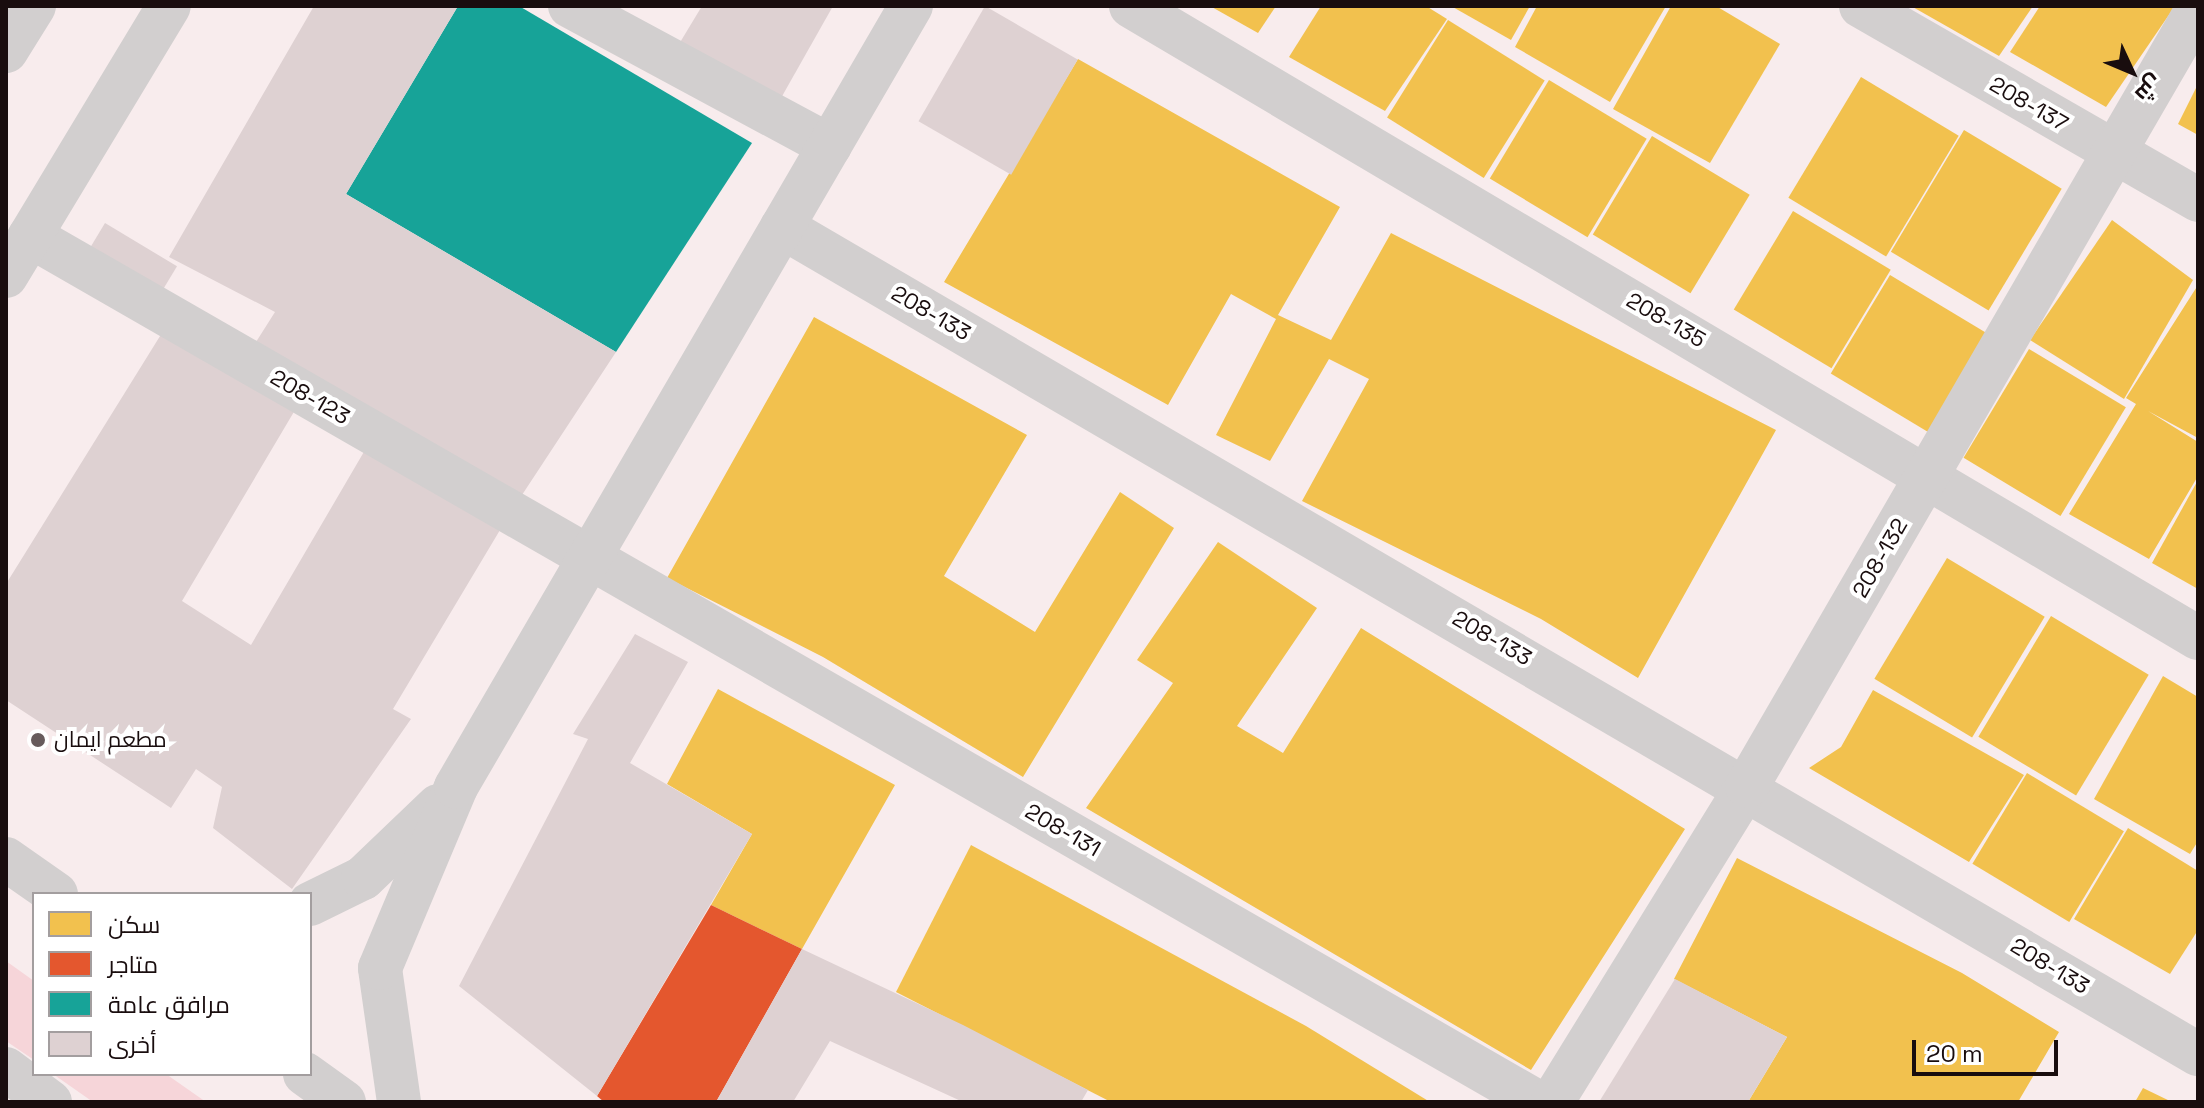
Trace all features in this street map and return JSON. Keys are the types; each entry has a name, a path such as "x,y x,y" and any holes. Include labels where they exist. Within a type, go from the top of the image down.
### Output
{"main road":[{"path":"6,51 34,6"},
{"path":"6,276 169,6"},
{"path":"570,6 830,146"},
{"path":"399,1102 380,968 456,787 911,6"},
{"name":"208-135","path":"1131,6 1929,474 2198,638"},
{"name":"208-137","path":"1861,6 2198,200"},
{"name":"208-132","path":"1552,1102 1747,786 2198,8"},
{"name":"208-133","path":"782,227 1747,786 2198,1054"},
{"name":"208-123","path":"30,236 590,557"},
{"name":"208-131","path":"590,557 1537,1102"},
{"path":"312,903 363,878 456,787"},
{"path":"29,875 66,892"},
{"path":"6,1069 50,1102"},
{"path":"308,1076 344,1102"}],"shaded area":[{"path":"6,961 32,980 32,1059 6,1041"},
{"path":"56,1076 169,1076 206,1102 93,1102"}],"building: سكن":[{"path":"1210,6 1276,6 1258,33"},
{"path":"1321,6 1426,6 1447,19 1385,111 1289,57"},
{"path":"1451,6 1530,6 1511,40"},
{"path":"1537,6 1666,6 1610,102 1515,47"},
{"path":"1671,6 1716,6 1780,44 1710,163 1613,109"},
{"path":"1911,6 2033,6 1999,56"},
{"path":"2040,6 2175,6 2106,107 2010,52"},
{"path":"1448,20 1545,80 1484,178 1387,118"},
{"path":"1078,59 1340,207 1278,315 1331,340 1391,233 1776,430 1638,678 1541,619 1302,501 1369,379 1329,359 1270,461 1216,435 1276,319 1231,294 1168,405 944,282"},
{"path":"1861,77 1959,136 1886,257 1788,198"},
{"path":"1549,80 1647,139 1587,237 1490,179"},
{"path":"2198,84 2198,135 2178,124"},
{"path":"1964,130 2062,189 1989,310 1891,252"},
{"path":"1652,136 1750,195 1690,293 1593,235"},
{"path":"1793,211 1891,270 1831,368 1734,310"},
{"path":"2112,220 2193,280 2124,399 2030,340"},
{"path":"1890,275 1988,334 1928,432 1831,374"},
{"path":"2198,285 2198,438 2148,411 2198,442 2198,476 2149,559 2069,514 2136,404 2126,398"},
{"path":"814,317 1027,435 944,576 1035,632 1120,492 1174,528 1023,777 823,657 667,578"},
{"path":"2029,349 2126,407 2060,516 1964,458"},
{"path":"2198,480 2198,589 2152,563"},
{"path":"1218,542 1317,608 1237,726 1283,753 1361,628 1685,829 1531,1070 1086,808 1173,683 1137,660"},
{"path":"1947,558 2045,617 1972,738 1874,679"},
{"path":"2051,616 2149,675 2076,796 1978,737"},
{"path":"2163,676 2198,697 2198,841 2190,854 2094,799"},
{"path":"718,689 895,785 802,949 711,905 752,834 667,784"},
{"path":"1873,690 2024,775 1969,862 1809,768 1841,747"},
{"path":"2027,773 2124,831 2069,922 1972,864"},
{"path":"2128,828 2198,871 2198,930 2170,974 2074,919"},
{"path":"971,845 1306,1026 1430,1102 1111,1102 896,992"},
{"path":"1737,858 1962,973 2059,1032 2018,1102 1748,1102 1787,1037 1674,979"},
{"path":"2143,1088 2172,1102 2135,1102"}],"building: متاجر":[{"path":"711,905 802,949 716,1102 604,1102 597,1096"}],"building: مرافق عامة":[{"path":"458,6 519,6 752,143 616,352 346,194"}],"building: أخرى":[{"path":"314,6 458,6 346,194 616,352 520,498 256,342 275,312 169,257"},
{"path":"702,6 833,6 772,114 673,54"},
{"path":"985,6 1078,59 1011,175 918,121"},
{"path":"105,223 177,266 155,303 83,260"},
{"path":"170,320 298,405 182,601 251,645 365,450 503,525 393,709 411,719 292,889 213,828 222,787 196,769 171,808 6,700 6,584"},
{"path":"635,634 688,662 630,763 752,834 597,1096 459,986 588,739 573,734"},
{"path":"802,949 963,1025 1088,1090 1081,1102 963,1102 830,1041 793,1102 716,1102"},
{"path":"1675,979 1787,1037 1748,1102 1599,1102"}],"place":[{"name":"مطعم ايمان","path":"38,740"}]}
